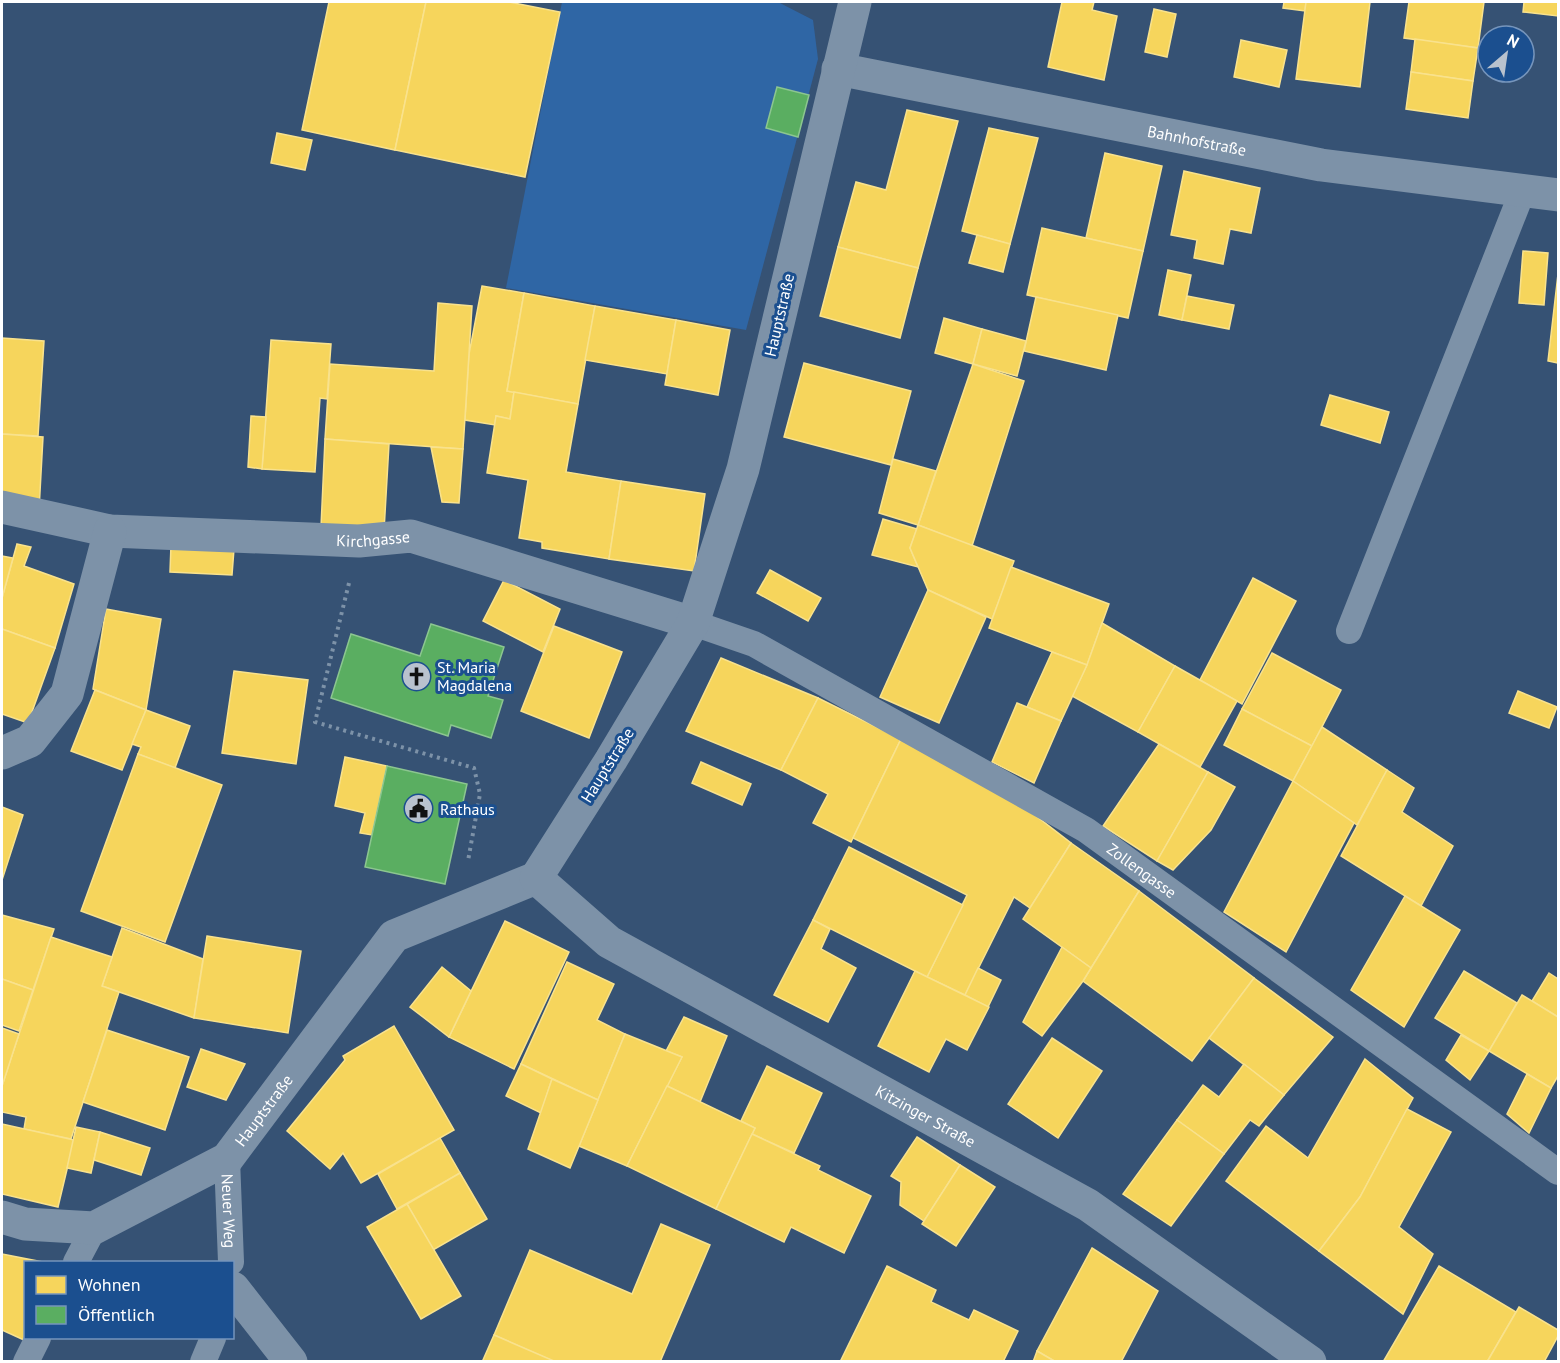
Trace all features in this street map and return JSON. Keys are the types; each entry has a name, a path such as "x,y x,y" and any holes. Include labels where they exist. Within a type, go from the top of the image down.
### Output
{"street":[{"name":"Hauptstraße","path":"94,1228 227,1160 394,936 536,878 611,760 693,623 743,469 855,2"},
{"name":"Bahnhofstraße","path":"838,69 1322,165 1558,195"},
{"name":"Kirchgasse","path":"2,507 110,531 359,541 411,536 693,623"},
{"path":"2,753 30,741 67,694 110,531"},
{"name":"Kitzinger Straße","path":"536,878 609,942 1088,1205 1310,1362"},
{"path":"2,1217 25,1224 94,1228"},
{"path":"234,1289 291,1362"}],"lane":[{"path":"1349,631 1523,190"},
{"name":"Zollengasse","path":"693,623 754,644 1086,830 1558,1172"},
{"name":"Neuer Weg","path":"227,1160 231,1261"},
{"path":"77,1261 94,1228"},
{"path":"26,1362 38,1339"},
{"path":"203,1362 213,1339"}],"path":[{"path":"359,541 315,722 474,768 480,794 458,909"}],"shaded area":[{"path":"562,2 778,2 813,20 818,59 746,330 506,288"}],"building: Wohnen":[{"path":"329,2 426,2 395,150 302,130"},
{"path":"426,2 509,2 560,12 525,177 395,150"},
{"path":"1062,2 1094,2 1092,10 1117,16 1104,80 1048,67"},
{"path":"1284,2 1306,2 1305,11 1283,8"},
{"path":"1306,2 1370,2 1360,87 1296,79"},
{"path":"1409,2 1484,2 1481,24 1476,24 1476,48 1404,38"},
{"path":"1524,2 1558,2 1558,16 1523,12"},
{"path":"1154,9 1176,14 1167,57 1145,52"},
{"path":"1415,39 1476,48 1473,81 1411,72"},
{"path":"1241,40 1287,50 1279,87 1234,77"},
{"path":"1411,72 1473,81 1468,118 1406,109"},
{"path":"907,110 958,121 918,268 838,247 856,182 886,190"},
{"path":"989,128 1038,138 1010,244 962,231"},
{"path":"277,133 312,140 305,170 271,163"},
{"path":"1105,153 1162,166 1143,251 1086,238"},
{"path":"1184,171 1260,188 1251,233 1230,229 1223,264 1194,258 1197,240 1171,235"},
{"path":"1042,228 1143,251 1128,318 1027,295"},
{"path":"977,235 1010,244 1003,272 969,263"},
{"path":"838,247 918,268 900,338 820,316"},
{"path":"1523,251 1548,253 1544,305 1519,303"},
{"path":"1168,270 1191,275 1182,320 1159,315"},
{"path":"1558,274 1558,363 1548,361"},
{"path":"482,286 524,293 507,391 514,392 510,419 496,416 495,425 465,420 469,354"},
{"path":"524,293 595,306 578,404 507,391"},
{"path":"1187,296 1234,305 1229,329 1182,320"},
{"path":"1036,297 1118,315 1106,370 1024,351"},
{"path":"438,303 472,306 463,449 325,439 330,364 434,371"},
{"path":"595,306 676,320 667,374 585,360"},
{"path":"944,318 982,329 973,364 935,353"},
{"path":"676,320 730,330 718,395 665,385"},
{"path":"982,329 1026,341 1017,376 973,364"},
{"path":"2,338 44,341 38,436 2,434"},
{"path":"271,340 331,344 327,399 320,398 315,472 262,469"},
{"path":"804,363 911,391 891,465 784,437"},
{"path":"973,364 1024,381 972,546 918,525"},
{"path":"514,392 578,404 566,472 621,481 609,559 542,548 542,542 519,538 528,480 487,473 496,416 510,419"},
{"path":"1330,395 1389,412 1380,443 1321,425"},
{"path":"251,416 266,417 262,469 248,467"},
{"path":"2,434 43,437 39,510 2,502"},
{"path":"325,439 389,444 384,531 321,527"},
{"path":"431,447 463,449 459,503 442,502"},
{"path":"893,459 936,471 918,525 879,513"},
{"path":"621,481 705,494 694,571 609,559"},
{"path":"883,519 917,529 910,548 918,567 872,555"},
{"path":"918,525 1014,561 992,619 928,590 910,548"},
{"path":"17,544 31,547 24,566 74,584 55,648 2,629 2,598"},
{"path":"171,545 234,549 232,575 170,572"},
{"path":"2,556 13,558 2,598"},
{"path":"1011,567 1109,604 1087,665 989,628"},
{"path":"770,570 821,598 808,621 757,593"},
{"path":"1253,578 1296,601 1242,704 1200,680"},
{"path":"504,580 560,609 543,652 483,621"},
{"path":"928,590 986,617 939,723 880,697"},
{"path":"106,609 161,619 146,710 93,689"},
{"path":"1102,623 1175,666 1138,732 1072,696 1087,665"},
{"path":"554,626 622,652 589,738 521,711"},
{"path":"2,629 55,648 28,723 2,714"},
{"path":"1052,652 1087,665 1061,721 1027,707"},
{"path":"1272,653 1341,690 1312,746 1242,709"},
{"path":"721,658 818,698 781,770 686,731"},
{"path":"1175,666 1237,701 1200,767 1138,732"},
{"path":"234,671 308,680 296,764 222,753"},
{"path":"95,690 146,710 122,770 71,751"},
{"path":"1518,691 1557,707 1549,728 1509,713"},
{"path":"818,698 901,739 851,842 813,823 828,794 781,770"},
{"path":"1017,703 1061,721 1034,783 992,762"},
{"path":"1242,709 1312,746 1293,781 1224,745"},
{"path":"146,710 190,726 175,768 138,754 141,747 132,744"},
{"path":"1322,727 1387,770 1357,825 1293,781"},
{"path":"901,739 1023,806 1071,843 1030,908 1014,897 965,995 927,977 967,895 853,838"},
{"path":"1159,744 1208,772 1157,861 1103,826"},
{"path":"138,754 222,785 165,942 81,911"},
{"path":"345,757 387,766 372,835 360,833 365,813 335,806"},
{"path":"701,762 751,784 742,805 692,783"},
{"path":"1387,770 1414,788 1402,812 1453,846 1421,906 1341,856"},
{"path":"1208,772 1235,787 1211,830 1173,870 1157,861"},
{"path":"1293,781 1354,823 1286,952 1224,912"},
{"path":"2,807 23,815 2,880"},
{"path":"1071,843 1139,891 1091,968 1023,919"},
{"path":"849,847 963,905 927,977 813,920"},
{"path":"1139,891 1254,978 1192,1061 1083,981"},
{"path":"1405,896 1460,930 1404,1027 1351,990"},
{"path":"2,915 54,929 33,990 2,979"},
{"path":"813,920 830,929 821,949 856,968 828,1022 774,995"},
{"path":"505,921 569,952 514,1069 449,1037"},
{"path":"122,928 203,959 194,1018 102,986"},
{"path":"207,936 301,951 288,1033 194,1018"},
{"path":"51,937 112,957 102,986 119,992 71,1139 24,1129 26,1117 2,1112 2,1086"},
{"path":"1062,947 1091,968 1042,1036 1023,1022"},
{"path":"567,962 614,984 597,1020 625,1034 598,1100 521,1064"},
{"path":"442,967 471,991 449,1037 410,1007"},
{"path":"978,968 1001,980 988,1007 965,995"},
{"path":"915,971 989,1007 967,1050 946,1039 929,1072 878,1046"},
{"path":"1464,971 1517,1003 1489,1051 1435,1018"},
{"path":"1549,973 1558,979 1558,1017 1532,1001"},
{"path":"1254,978 1333,1037 1284,1095 1209,1038"},
{"path":"2,979 33,990 19,1031 2,1025"},
{"path":"1522,995 1558,1017 1558,1076 1551,1088 1489,1051"},
{"path":"684,1017 727,1036 700,1102 667,1086 682,1057 666,1051"},
{"path":"394,1026 454,1130 361,1183 343,1153 330,1169 287,1131 345,1060 343,1056"},
{"path":"2,1028 19,1034 2,1086"},
{"path":"107,1030 189,1057 165,1130 83,1102"},
{"path":"625,1034 682,1057 627,1166 579,1146"},
{"path":"1461,1035 1489,1051 1470,1080 1446,1060"},
{"path":"1052,1038 1102,1071 1058,1138 1008,1104"},
{"path":"201,1049 245,1064 226,1100 187,1087"},
{"path":"1365,1059 1413,1098 1360,1197 1319,1251 1226,1181 1266,1126 1308,1158"},
{"path":"521,1064 552,1079 541,1113 506,1096"},
{"path":"1244,1064 1284,1095 1259,1126 1250,1120 1224,1154 1177,1120 1203,1085 1219,1097"},
{"path":"767,1066 822,1093 794,1153 752,1134 755,1128 741,1121"},
{"path":"1527,1074 1551,1088 1529,1133 1507,1114"},
{"path":"552,1079 598,1100 570,1168 528,1149"},
{"path":"667,1086 755,1128 716,1209 627,1166"},
{"path":"1407,1109 1451,1132 1399,1227 1433,1254 1403,1314 1319,1251 1360,1197"},
{"path":"1177,1120 1224,1154 1171,1226 1123,1194"},
{"path":"2,1124 74,1140 58,1207 2,1194"},
{"path":"76,1127 100,1132 91,1173 67,1168"},
{"path":"100,1132 150,1148 141,1175 94,1160"},
{"path":"752,1134 820,1166 818,1170 871,1196 844,1253 791,1227 784,1242 716,1209"},
{"path":"917,1137 960,1165 924,1221 900,1205 901,1182 891,1176"},
{"path":"440,1138 460,1173 397,1209 378,1174"},
{"path":"960,1165 995,1187 956,1246 922,1224"},
{"path":"460,1173 487,1219 433,1250 407,1204"},
{"path":"407,1204 461,1296 421,1319 367,1227"},
{"path":"661,1224 710,1245 660,1362 555,1362 494,1335 530,1250 632,1294"},
{"path":"1092,1248 1158,1291 1121,1362 1056,1362 1037,1351"},
{"path":"2,1254 38,1261 24,1261 25,1339 24,1340 2,1330"},
{"path":"887,1266 936,1290 931,1302 969,1320 974,1310 1018,1331 1003,1362 840,1362"},
{"path":"1439,1266 1516,1312 1487,1362 1383,1362"},
{"path":"1519,1307 1558,1330 1558,1336 1544,1362 1487,1362"},
{"path":"494,1335 554,1362 486,1362 483,1360"},
{"path":"1037,1351 1056,1362 1033,1362"}],"building: Öffentlich":[{"path":"777,87 809,95 798,137 766,128"},
{"name":"St. Maria Magdalena","path":"431,624 504,647 488,696 503,700 491,738 451,725 448,736 331,698 351,634 420,656"},
{"name":"Rathaus","path":"387,766 467,784 445,884 365,867"}],"place":[{"name":"St. Maria Magdalena","path":"416,676"},
{"name":"Rathaus","path":"419,809"}]}
